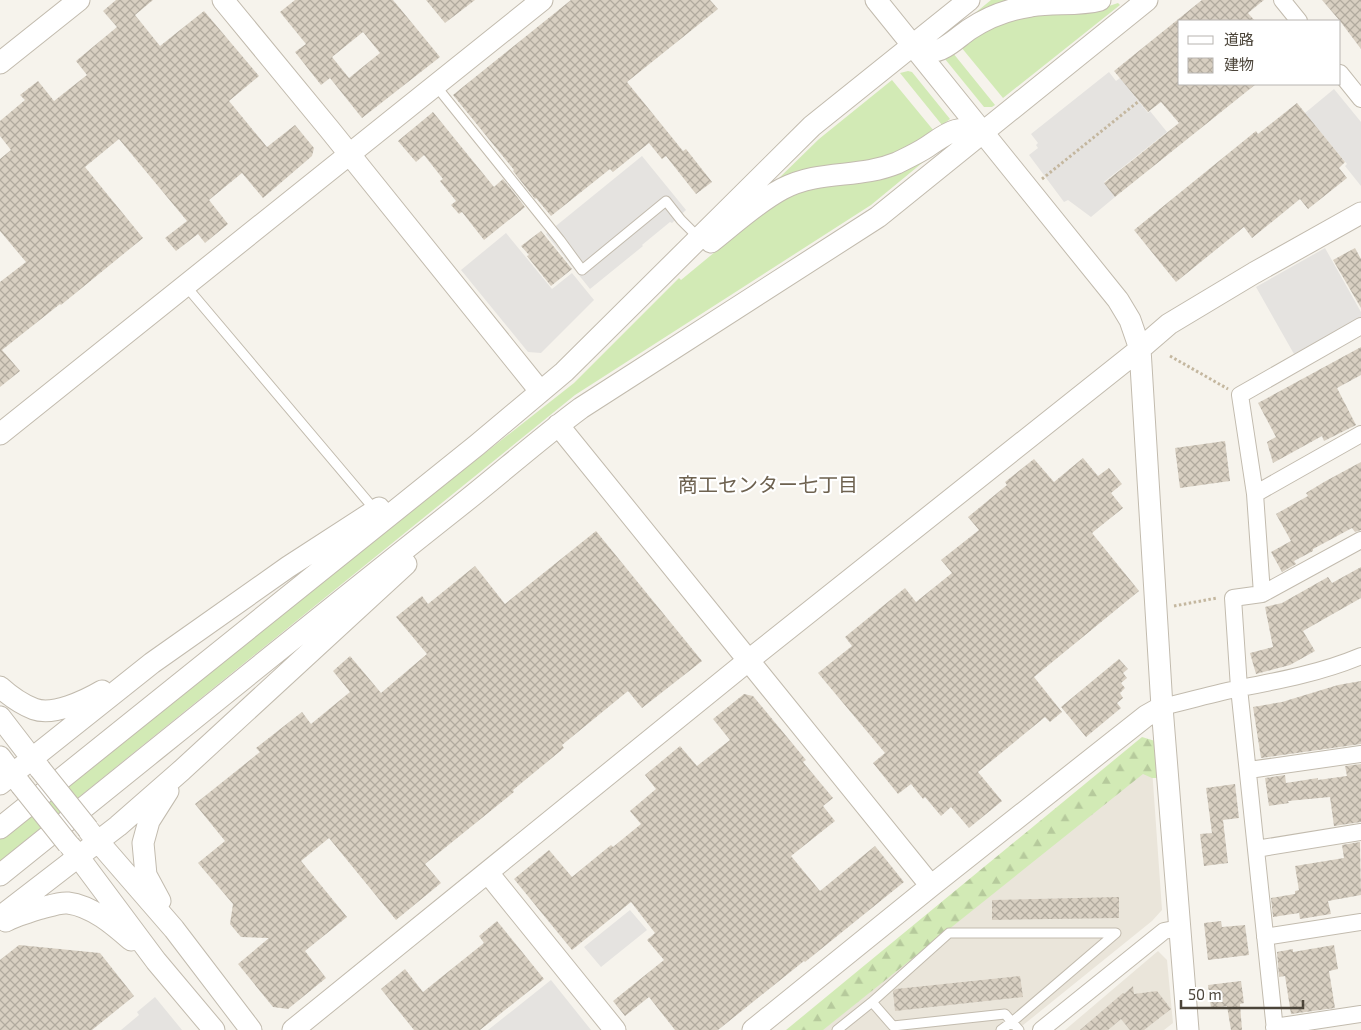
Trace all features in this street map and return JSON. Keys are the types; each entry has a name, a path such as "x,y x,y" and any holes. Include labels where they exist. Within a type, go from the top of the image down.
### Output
{"street":[{"path":"0,63 79,0"},
{"path":"222,0 540,391"},
{"path":"0,434 542,0"},
{"path":"876,0 1118,300 1130,320 1140,349 1162,707 1186,1030"},
{"path":"0,828 477,445 564,372 812,126 969,0"},
{"path":"913,45 926,52 937,51 948,46 976,25 1004,12 1032,6 1077,4 1100,0"},
{"path":"0,875 510,466 558,425 581,408 878,217 1147,0"},
{"path":"1282,0 1298,20"},
{"path":"1341,74 1361,99"},
{"path":"644,292 763,201 782,190 819,176 868,171 895,163 912,156 943,134 953,130 964,128 982,133"},
{"path":"293,1030 749,660 1169,324 1361,213"},
{"path":"1262,594 1255,494 1240,395 1361,326"},
{"path":"558,425 932,886"},
{"path":"1255,494 1361,434"},
{"path":"11,781 36,764 152,663 288,567 477,445"},
{"path":"0,917 93,835 182,770 340,627 510,466"},
{"path":"1361,540 1262,594 1233,598 1239,688 1249,770 1274,1029 1361,1014"},
{"path":"753,1030 1146,716 1162,707 1239,688 1295,677 1361,656"},
{"path":"0,687 13,698 34,709 55,709 77,704 152,663"},
{"path":"0,717 93,835 174,929 251,1030"},
{"path":"1249,770 1361,754"},
{"path":"0,757 11,781 74,851 156,961 214,1030"},
{"path":"174,929 146,875 143,843 149,821 182,770"},
{"path":"1256,849 1361,832"},
{"path":"488,873 615,1030"},
{"path":"0,925 15,916 67,903 88,909 116,926 156,961"},
{"path":"1265,937 1361,922"},
{"path":"1042,1030 1164,931 1179,928"}],"lane":[{"path":"436,86 582,270 666,202 699,238"},
{"path":"185,285 376,510"},
{"path":"837,1030 872,1002 949,933 1116,933 1001,1030"},
{"path":"872,1002 893,1026 1005,1014 1020,1030"}],"path":[{"path":"1041,179 1139,101"},
{"path":"1170,356 1240,395"},
{"path":"1172,606 1223,596 1233,598"}],"shaded area":[{"path":"1109,72 1116,81 1120,78 1148,113 1150,111 1167,132 1104,182 1115,197 1091,217 1068,200 1064,202 1029,155 1038,148 1036,145 1038,143 1031,134"},
{"path":"1334,89 1361,122 1361,186 1345,166 1347,164 1305,113"},
{"path":"642,156 686,210 590,289 546,234"},
{"path":"506,233 552,289 572,273 594,300 541,353 528,352 461,270"},
{"path":"1325,248 1361,312 1361,317 1294,354 1256,287"},
{"path":"1152,768 1162,910 1152,921 1017,1030 814,1030 1141,769"},
{"path":"630,910 647,930 601,967 584,947"},
{"path":"1158,951 1167,960 1173,1023 1164,1030 1065,1030"},
{"path":"551,980 591,1030 488,1030"},
{"path":"155,997 182,1030 121,1030 139,1015 137,1012"}],"green space":[{"path":"991,0 1021,0 958,27"},
{"path":"1118,3 1120,5 1003,98 961,47 980,33 1016,17 1106,7"},
{"path":"953,53 995,105 984,107 945,59"},
{"path":"912,72 950,119 942,125 900,73"},
{"path":"892,80 934,131 894,155 776,181 819,139"},
{"path":"933,154 871,205 575,395 0,861 0,839 331,574 574,383 679,278 681,280 773,204 804,189"},
{"path":"1142,737 1155,741 1157,778 1143,774 823,1030 786,1030"}],"building":[{"path":"116,0 153,0 135,15 160,46 204,11 259,76 229,101 267,147 295,125 314,148 312,156 263,198 242,173 209,200 228,224 205,243 198,234 176,251 165,238 187,221 119,139 85,167 143,238 2,350 20,371 0,387 0,282 26,262 0,231 0,159 11,150 0,136 0,121 25,100 20,95 38,81 54,101 87,75 76,61 117,27 103,11"},
{"path":"295,0 393,0 440,57 362,118 330,78 321,85 295,52 306,44 280,12","holes":["363,32 380,53 349,78 332,57"]},
{"path":"426,0 475,0 445,23"},
{"path":"571,0 710,0 718,9 627,82 683,151 686,149 712,182 696,194 666,156 662,159 649,143 613,172 610,169 551,216 535,199 453,95"},
{"path":"1202,0 1264,0 1248,13 1254,20 1178,20 1178,85 1255,85 1115,197 1104,183 1179,123 1161,102 1148,112 1114,71"},
{"path":"1322,0 1361,0 1361,49 1341,20"},
{"path":"1297,103 1345,162 1339,168 1347,178 1308,209 1300,199 1252,238 1244,227 1176,282 1134,230 1256,131 1258,134"},
{"path":"433,112 494,187 503,179 525,207 484,240 462,212 459,214 451,205 456,201 440,181 443,179 424,155 416,162 398,141"},
{"path":"541,231 572,269 551,286 521,246"},
{"path":"1355,248 1361,259 1361,308 1333,260"},
{"path":"1361,347 1361,375 1337,388 1356,425 1324,441 1322,436 1273,463 1267,442 1276,437 1258,403"},
{"path":"1225,441 1230,481 1180,488 1175,448"},
{"path":"1083,458 1098,476 1109,468 1122,484 1111,493 1123,508 1092,533 1139,591 1034,677 1062,712 1050,722 1045,717 978,772 1002,801 969,828 951,807 941,816 925,797 923,799 911,784 898,794 873,763 885,753 818,673 852,646 845,637 905,588 916,602 952,573 941,560 979,530 968,517 1007,485 1005,482 1034,459 1054,482"},
{"path":"1361,462 1361,530 1355,532 1352,528 1313,549 1313,551 1294,561 1296,564 1282,572 1271,552 1291,541 1276,514 1308,496 1306,493"},
{"path":"596,531 702,661 642,708 628,691 562,745 564,748 513,790 514,792 425,864 441,883 396,920 329,838 301,861 347,917 305,951 326,978 288,1009 273,1007 238,964 269,938 241,937 230,924 233,904 198,863 225,841 195,804 260,752 256,748 302,712 311,724 350,692 333,671 350,656 381,693 427,654 396,617 422,596 428,604 475,566 505,604"},
{"path":"1361,567 1361,598 1303,631 1315,651 1290,665 1256,674 1250,653 1273,647 1265,607 1282,603 1328,577 1332,583"},
{"path":"1119,659 1128,669 1123,673 1127,678 1121,683 1125,688 1120,693 1123,698 1117,703 1121,708 1086,737 1061,707"},
{"path":"1361,681 1361,744 1261,758 1253,707 1282,702 1338,685"},
{"path":"744,694 753,696 806,760 803,762 833,798 823,806 835,821 791,856 820,891 875,846 904,882 718,1030 675,1030 649,997 625,1016 613,1001 664,960 647,940 655,933 631,902 572,950 514,879 549,850 572,877 611,845 613,847 641,824 630,811 656,789 645,775 680,746 697,766 730,740 713,719"},
{"path":"1361,764 1361,822 1334,826 1330,797 1288,801 1289,803 1269,806 1265,778 1285,775 1286,783 1347,776 1345,766"},
{"path":"1235,784 1239,818 1223,820 1228,863 1204,866 1200,834 1212,833 1206,788"},
{"path":"1360,842 1361,895 1328,901 1331,914 1300,919 1299,913 1273,917 1271,898 1295,894 1295,891 1299,890 1295,866 1344,858 1342,845"},
{"path":"1119,897 1119,918 992,920 992,900"},
{"path":"497,921 544,979 480,1030 414,1030 381,989 405,969 423,992 484,943 479,936"},
{"path":"1221,921 1222,927 1245,925 1249,955 1208,960 1204,923"},
{"path":"19,945 100,953 134,996 92,1030 0,1030 0,960"},
{"path":"1334,945 1338,969 1329,971 1335,1008 1291,1014 1285,976 1279,977 1277,952 1293,949 1293,952"},
{"path":"1020,976 1023,997 895,1011 893,991 896,989"},
{"path":"1241,981 1244,1003 1240,1004 1242,1030 1231,1030 1227,1006 1211,1008 1208,985"},
{"path":"1133,986 1134,994 1157,991 1171,1009 1144,1030 1130,1030 1121,1019 1108,1030 1080,1030 1123,993"}],"district":[{"name":"商工センター七丁目","path":"768,485"}]}
